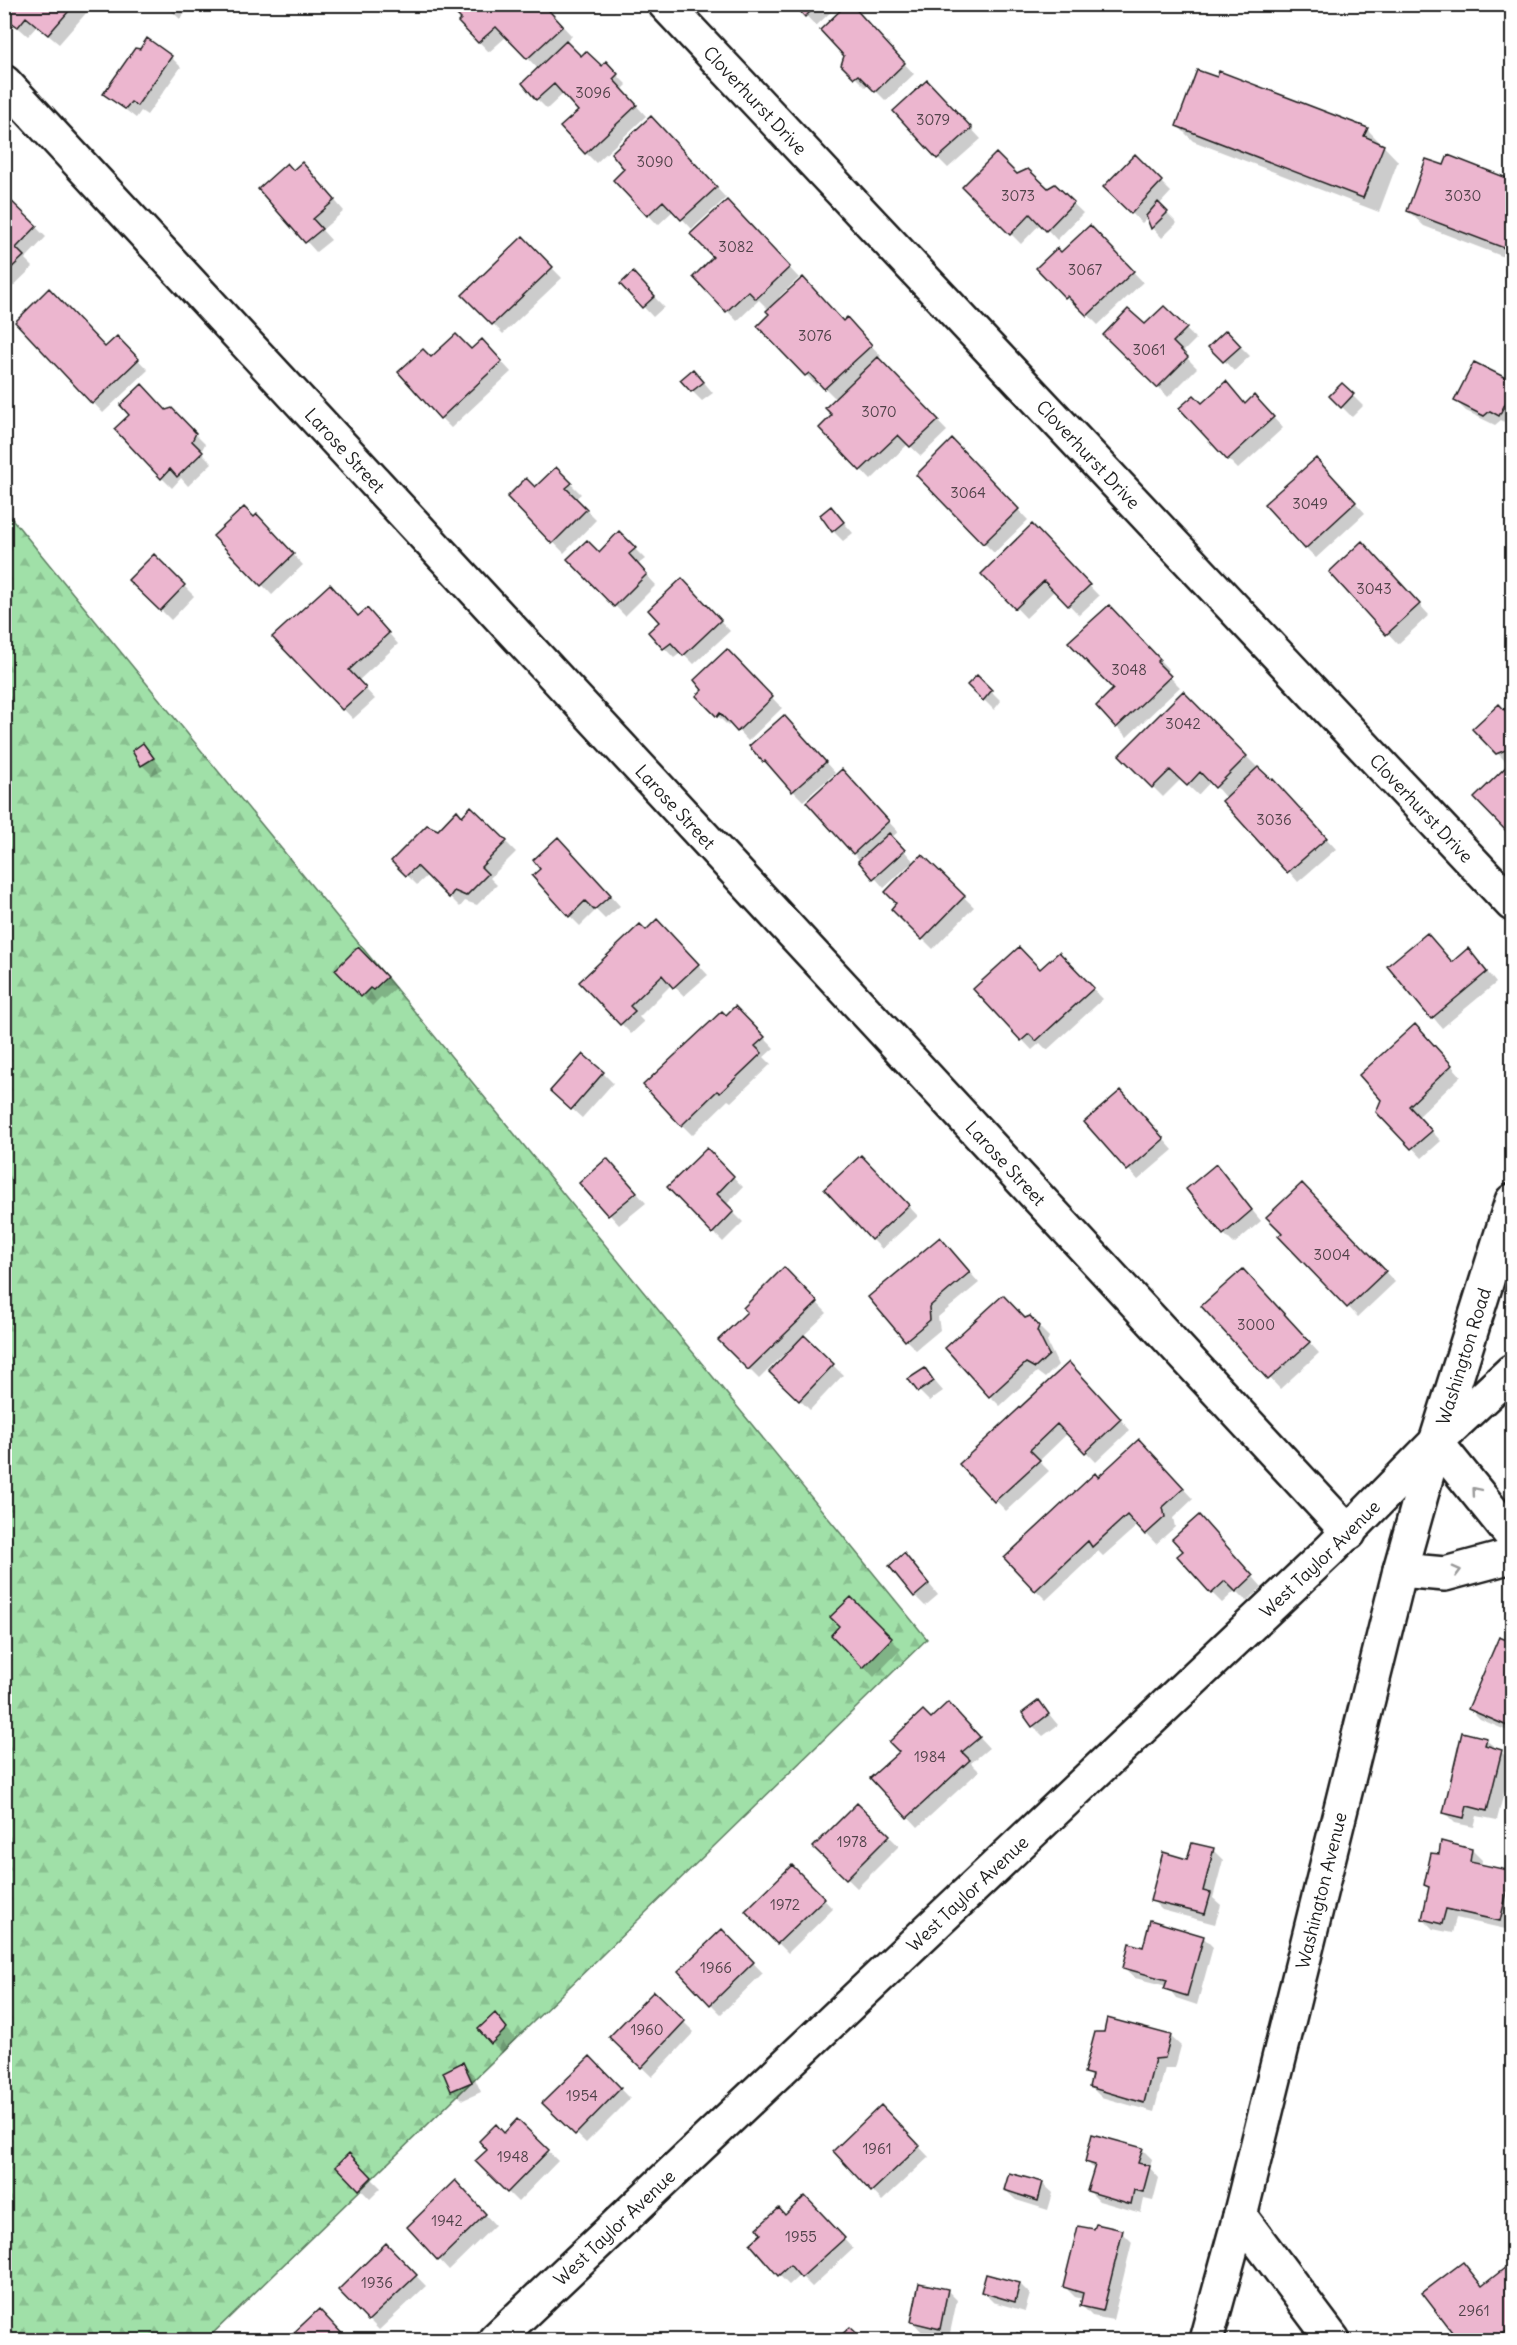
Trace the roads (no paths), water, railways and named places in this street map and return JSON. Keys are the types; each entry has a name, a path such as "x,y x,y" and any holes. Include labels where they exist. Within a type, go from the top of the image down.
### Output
{"street":[{"name":"Cloverhurst Drive","path":"665,4 1512,904"},
{"name":"Larose Street","path":"4,82 1349,1533"},
{"name":"Washington Road","path":"1436,1442 1512,1201"},
{"name":"West Taylor Avenue","path":"495,2340 1349,1533 1436,1442 1512,1371"},
{"path":"1436,1442 1512,1536"},
{"name":"Washington Avenue","path":"1206,2340 1240,2216 1400,1570 1436,1442"},
{"path":"1400,1570 1445,1574 1512,1556"},
{"path":"1240,2216 1333,2340"}]}
